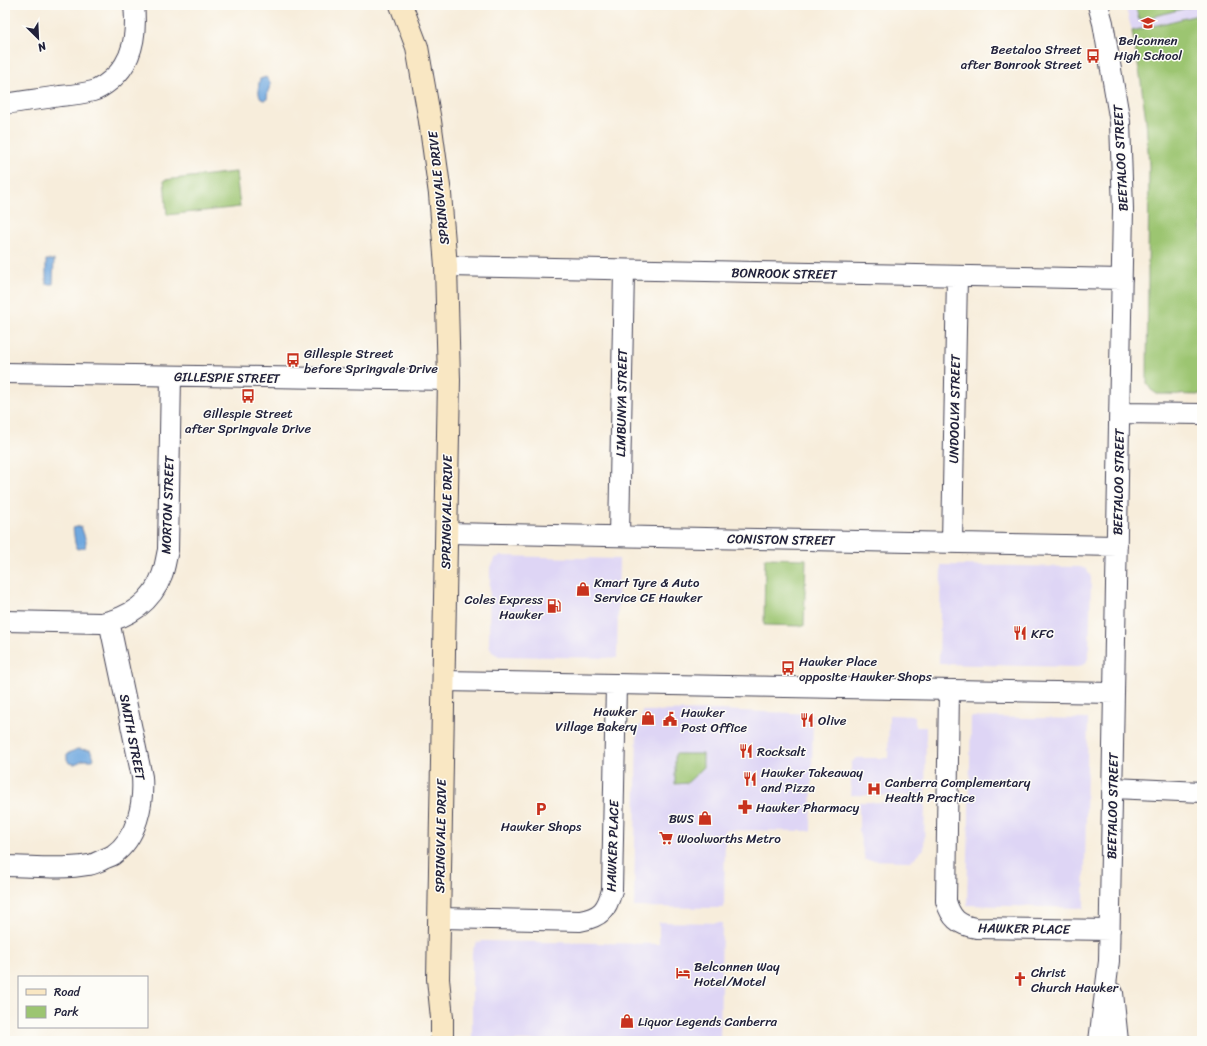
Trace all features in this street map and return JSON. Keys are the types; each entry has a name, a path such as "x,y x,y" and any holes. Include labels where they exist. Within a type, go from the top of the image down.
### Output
{"main road":[{"name":"SPRINGVALE DRIVE","path":"401,5 416,47 432,136 440,194 446,266 449,380 438,979 442,1018 442,1041"},
{"name":"SPRINGVALE DRIVE","path":"416,5 416,47"},
{"name":"SPRINGVALE DRIVE","path":"428,1041 428,1019 438,979"}],"street":[{"path":"5,104 74,95 94,91 103,87 119,74 130,56 136,34 134,5"},
{"name":"BEETALOO STREET","path":"1098,5 1103,23 1120,122 1123,209 1110,930 1110,961 1118,1041"},
{"name":"BONROOK STREET","path":"446,266 1122,279"},
{"name":"LIMBUNYA STREET","path":"618,536 624,270"},
{"name":"UNDOOLYA STREET","path":"952,542 957,276"},
{"name":"GILLESPIE STREET","path":"5,373 449,380"},
{"name":"MORTON STREET","path":"5,621 101,623 129,614 146,602 158,584 163,573 168,550 171,376"},
{"path":"1120,413 1202,414"},
{"name":"CONISTON STREET","path":"446,533 1117,546"},
{"name":"SMITH STREET","path":"5,866 68,867 90,865 113,855 131,834 140,813 143,790 142,777 109,621"},
{"path":"443,681 1114,693"},
{"name":"HAWKER PLACE","path":"439,918 580,921 592,919 602,913 609,903 612,890 616,684"},
{"name":"HAWKER PLACE","path":"949,690 946,901 948,910 956,921 964,926 976,928 1110,930"},
{"path":"1113,788 1202,792"},
{"name":"BEETALOO STREET","path":"1099,1041 1110,961"}],"shaded area":[{"name":"Belconnen High School","path":"1125,5 1202,5 1202,14 1132,31"},
{"name":"Coles Express Hawker","path":"502,556 619,559 617,658 499,656 492,652 489,645 490,567 495,558"},
{"path":"941,565 1080,567 1086,569 1091,578 1089,656 1086,663 1079,667 939,664"},
{"path":"719,710 813,714 811,831 725,830 724,908 634,907 637,726 641,726 642,711"},
{"path":"889,715 915,716 915,727 926,727 925,796 851,795 851,763 856,758 888,758"},
{"path":"971,717 1088,719 1084,908 967,905"},
{"path":"859,802 925,803 924,849 911,861 865,860 859,832"},
{"path":"659,922 722,923 720,1041 472,1041 472,952 476,943 483,941 659,944"}],"green space":[{"path":"1135,5 1198,5 1139,20"},
{"path":"1202,14 1202,395 1157,394 1151,390 1147,383 1149,165 1146,120 1132,31"},
{"path":"236,172 240,207 167,215 164,180"},
{"path":"765,558 806,559 804,626 764,625"},
{"path":"675,754 703,754 703,768 687,783 675,784"}],"water":[{"path":"266,77 271,84 267,99 265,100 261,99 260,97 259,86 260,79"},
{"path":"46,260 54,260 53,284 46,284"},
{"path":"81,526 86,541 85,548 77,549 73,528"},
{"path":"77,749 90,750 94,758 93,760 83,760 75,764 69,763 67,754"}],"place":[{"name":"Belconnen High School","path":"1148,23"},
{"name":"Beetaloo Street after Bonrook Street","path":"1093,56"},
{"name":"Gillespie Street before Springvale Drive","path":"293,360"},
{"name":"Gillespie Street after Springvale Drive","path":"248,396"},
{"name":"Kmart Tyre & Auto Service CE Hawker","path":"583,589"},
{"name":"Coles Express Hawker","path":"554,606"},
{"name":"KFC","path":"1020,633"},
{"name":"Hawker Place opposite Hawker Shops","path":"788,668"},
{"name":"Hawker Village Bakery","path":"648,718"},
{"name":"Hawker Post Office","path":"670,719"},
{"name":"Olive","path":"807,720"},
{"name":"Rocksalt","path":"746,751"},
{"name":"Hawker Takeaway and Pizza","path":"750,779"},
{"name":"Canberra Complementary Health Practice","path":"874,789"},
{"name":"Hawker Pharmacy","path":"745,807"},
{"name":"Hawker Shops","path":"541,809"},
{"name":"BWS","path":"705,818"},
{"name":"Woolworths Metro","path":"666,838"},
{"name":"Belconnen Way Hotel/Motel","path":"683,973"},
{"name":"Christ Church Hawker","path":"1020,979"},
{"name":"Liquor Legends Canberra","path":"627,1021"}]}
